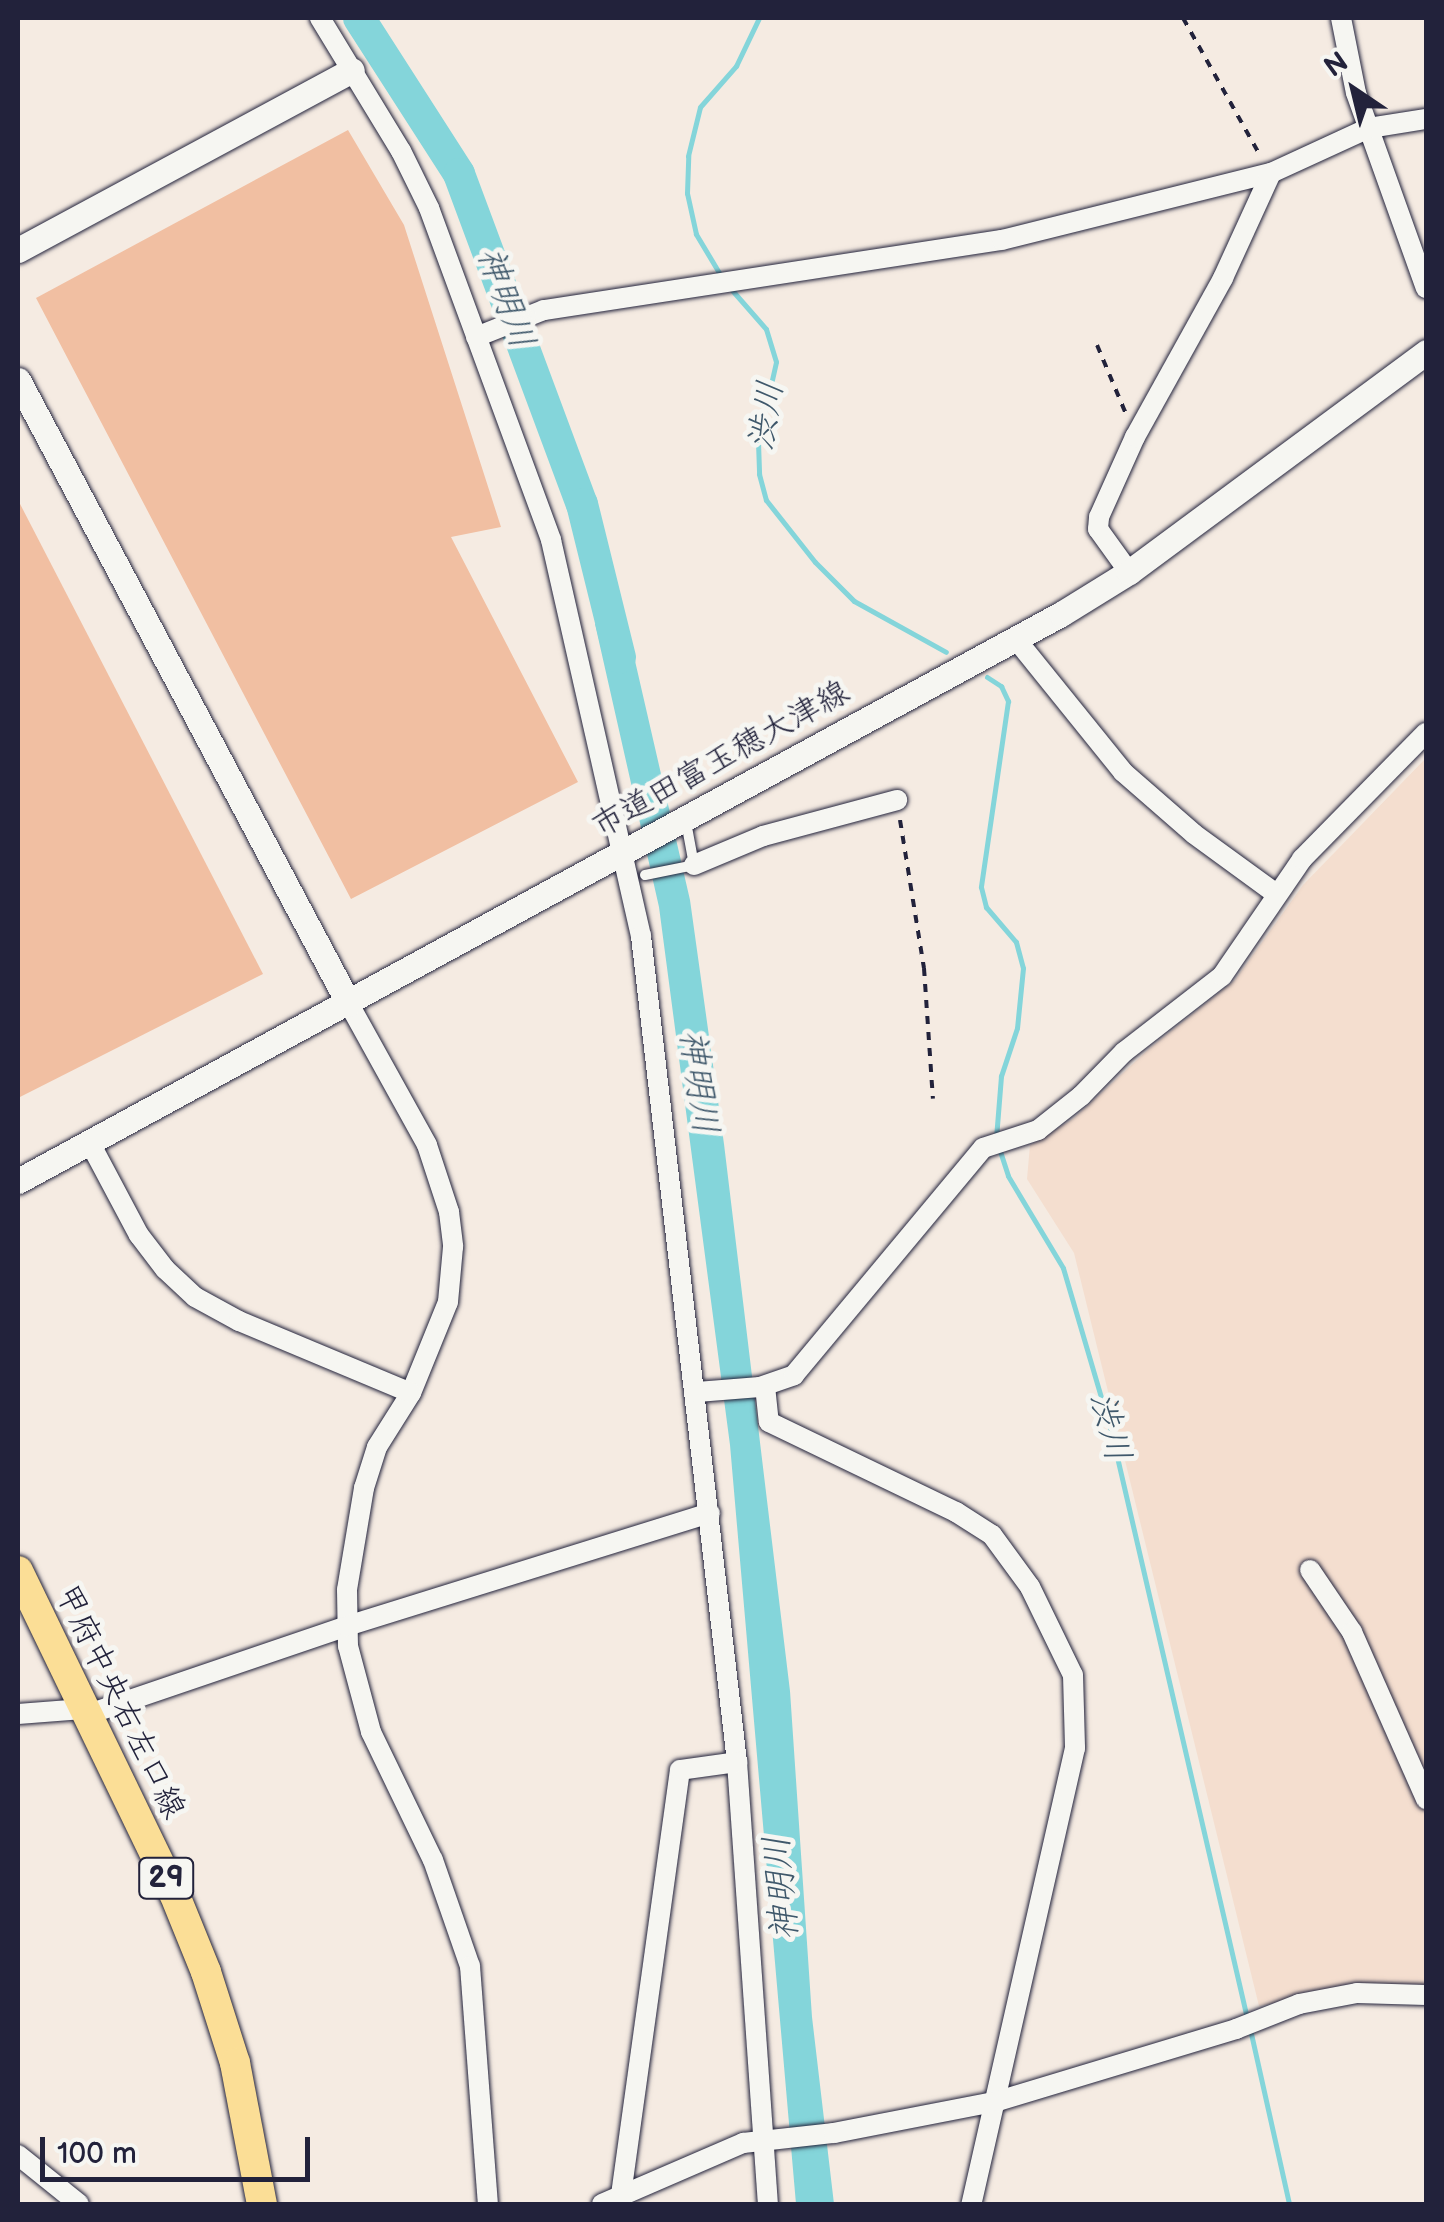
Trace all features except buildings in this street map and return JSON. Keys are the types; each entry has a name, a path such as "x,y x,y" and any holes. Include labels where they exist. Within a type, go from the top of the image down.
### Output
{"main road":[{"name":"甲府中央右左口線","path":"18,1571 174,1893 206,1972 235,2063 262,2204"}],"street":[{"path":"320,18 413,175 482,334 551,540 637,877 641,936 703,1392 710,1513 772,2139 768,2204"},
{"path":"1341,18 1356,93 1426,288"},
{"path":"18,250 352,70"},
{"path":"482,334 544,310 1002,240 1270,173 1369,128 1426,119"},
{"path":"1129,572 1098,529 1099,517 1135,437 1223,278 1270,173"},
{"name":"市道田富玉穂大津線","path":"18,1180 349,1004 1129,572 1426,352"},
{"path":"18,380 427,1145 448,1212 454,1272 448,1302 411,1393 377,1447 364,1488 346,1590 347,1626 355,1686 371,1732 433,1860 470,1966 488,2204"},
{"path":"1015,638 1123,772 1194,834 1275,893"},
{"path":"703,1392 763,1386 794,1375 983,1148 1038,1130 1081,1096 1124,1052 1222,976 1275,893 1426,733"},
{"path":"690,866 763,836 897,800"},
{"path":"90,1143 139,1235 165,1269 195,1297 239,1321 411,1393"},
{"path":"763,1386 769,1422 956,1512 992,1535 1030,1586 1074,1675 1075,1748 972,2204"},
{"path":"18,1714 84,1712 710,1513"},
{"path":"1310,1570 1352,1632 1426,1799"},
{"path":"612,2200 680,1770 737,1762"},
{"path":"612,2200 743,2143 834,2133 998,2101 1236,2030 1261,2017 1357,1994 1426,1995"},
{"path":"18,2155 79,2204"}],"lane":[{"path":"637,877 690,866 682,818"}],"path":[{"path":"1182,18 1270,173"},
{"path":"1097,345 1135,437"},
{"path":"897,800 924,968 933,1099"}],"shaded area":[{"path":"1426,758 1426,1988 1362,1986 1259,2006 1074,1253 1027,1179 1030,1145 1073,1119 1150,1048 1235,980 1303,885"}],"water":[{"path":"624,613 690,900 724,1144 790,1691 812,2017 834,2204 796,2204 730,1445 659,907 595,624"}],"waterway":[{"name":"神明川","path":"359,18 459,174 582,504 620,657"},
{"name":"渋川","path":"721,276 696,234 687,193 688,156 700,107 736,66 759,18"},
{"name":"渋川","path":"731,289 766,329 776,362 758,442 759,474 766,500 815,562 854,601 946,652"},
{"name":"渋川","path":"987,677 1001,686 1008,701 981,887 986,907 1016,942 1023,968 1017,1028 1001,1076 996,1138"},
{"name":"渋川","path":"999,1148 1008,1176 1063,1268 1111,1431 1247,2018"},
{"name":"渋川","path":"1250,2029 1289,2204"}]}
